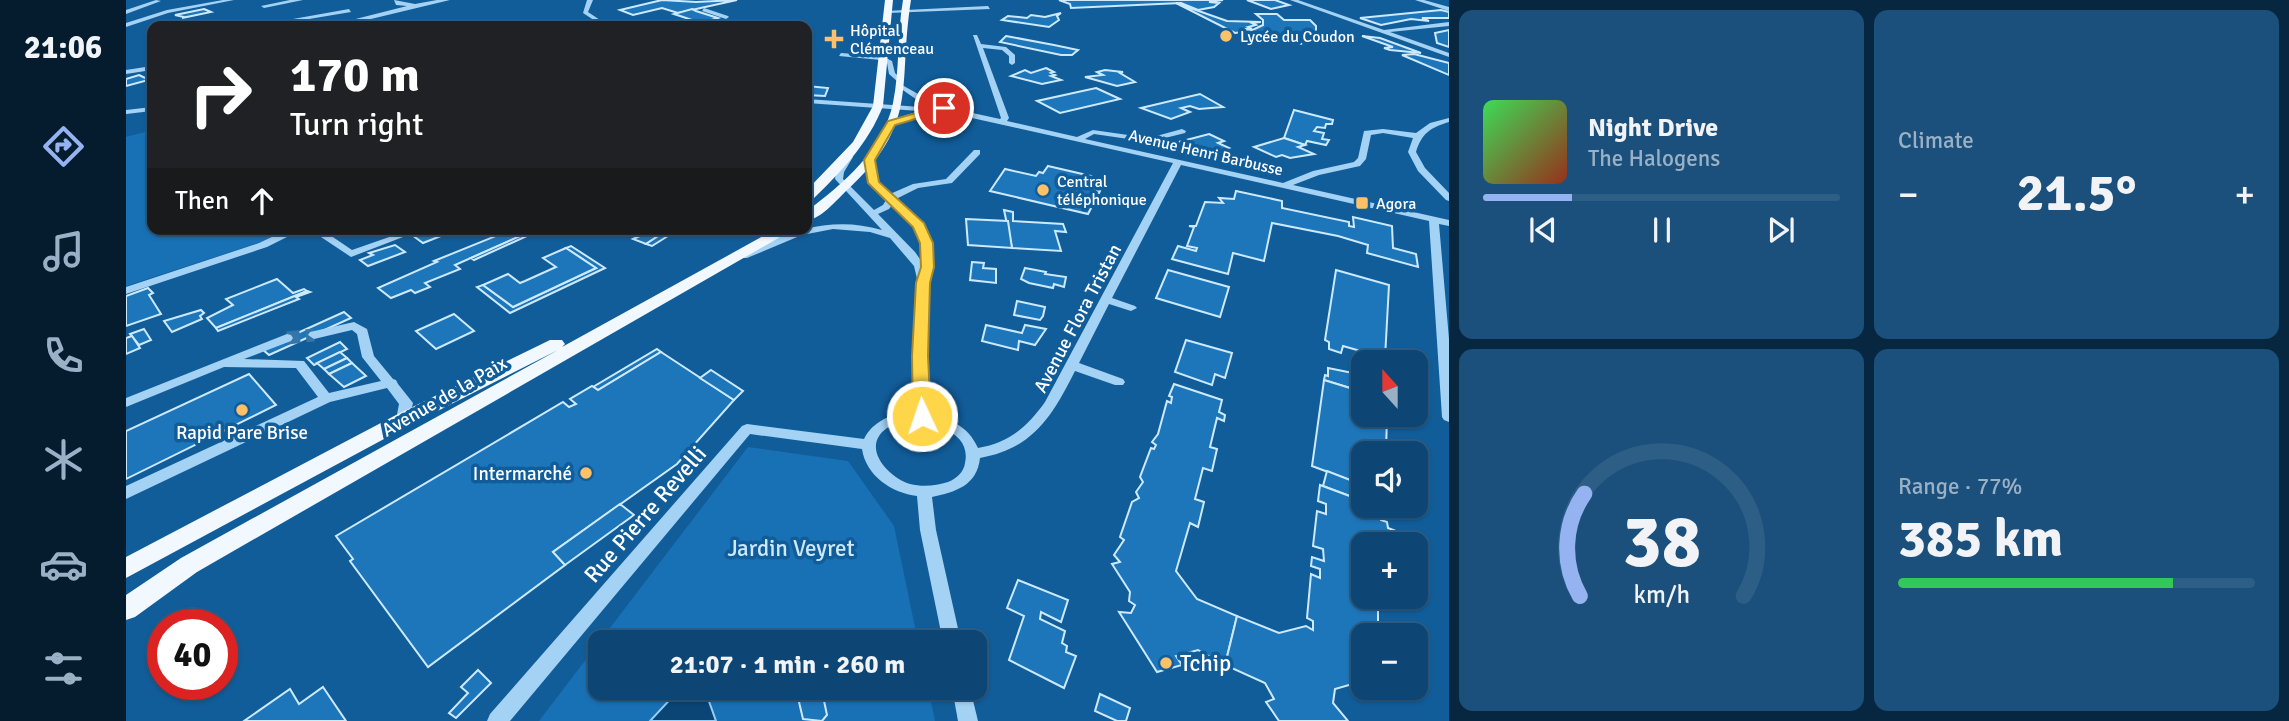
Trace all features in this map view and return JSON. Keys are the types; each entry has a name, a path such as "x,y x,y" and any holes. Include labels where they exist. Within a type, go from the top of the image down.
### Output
{"main road":[{"path":"812,192 857,144 878,104 890,0"},
{"path":"812,213 845,188 870,160 891,123 900,84 906,5"},
{"name":"Avenue de la Paix","path":"126,568 403,420 555,345 722,257 755,235"},
{"name":"Avenue de la Paix","path":"126,608 189,565 564,352 777,235"}],"street":[{"path":"126,25 167,12 231,0"},
{"path":"264,6 300,0"},
{"path":"397,0 398,4 413,5"},
{"path":"358,21 413,5 447,0"},
{"path":"590,0 585,12 598,21"},
{"path":"968,9 970,0"},
{"path":"976,0 976,9"},
{"path":"986,0 988,8"},
{"path":"888,11 906,5 988,8 993,5 993,0"},
{"path":"1294,0 1449,55"},
{"path":"1418,0 1449,9"},
{"path":"126,12 158,1"},
{"path":"704,10 726,16"},
{"path":"294,21 349,11"},
{"path":"1382,31 1449,24"},
{"path":"975,36 1004,118 1002,122"},
{"path":"979,47 1004,48 1012,55 1012,63"},
{"path":"885,61 841,55 863,63 885,61 901,57"},
{"path":"885,61 900,84"},
{"path":"126,72 147,69"},
{"name":"Avenue Henri Barbusse","path":"900,84 926,102 957,112 1449,223"},
{"name":"Avenue Henri Barbusse","path":"812,101 897,104 957,112"},
{"path":"897,104 926,102"},
{"path":"126,111 147,109"},
{"path":"891,123 934,110"},
{"path":"1284,186 1316,173 1357,164 1362,159 1367,133 1383,131 1416,136 1433,125 1449,120"},
{"path":"1078,139 1093,132 1149,140 1182,131"},
{"path":"1416,136 1412,152 1416,162 1449,198"},
{"path":"857,144 839,176 845,188 895,236 919,267 923,283"},
{"path":"872,214 886,207 891,199 916,186 945,183 976,152"},
{"path":"870,160 874,183 919,226 926,243 928,267 923,283 920,356 922,416"},
{"name":"Avenue Flora Tristan","path":"973,454 1005,448 1039,424 1178,162"},
{"path":"1434,219 1449,417"},
{"path":"812,229 850,225 895,236"},
{"path":"126,291 263,245 285,235"},
{"path":"323,235 351,254 398,237"},
{"path":"737,259 792,235"},
{"path":"1107,300 1131,308"},
{"path":"314,335 354,326 363,332 368,357 406,402 403,420"},
{"path":"126,403 275,340 287,338"},
{"path":"222,363 300,364 326,398"},
{"path":"1072,365 1119,382"},
{"path":"126,493 326,398 392,383"},
{"path":"922,416 936,419 960,433 973,454 967,477 956,486 924,493 905,489 888,482 869,458 868,445 872,434 881,425 892,419 922,416"},
{"name":"Rue Pierre Revelli","path":"497,721 747,429 868,445"},
{"path":"924,493 928,530 949,630"},
{"path":"964,700 968,721"}],"green space":[{"path":"147,131 147,235 281,235 126,286 126,137"},
{"name":"Jardin Veyret","path":"748,447 848,461 894,526 916,630 608,630"},
{"name":"Jardin Veyret","path":"588,657 588,700 931,700 935,721 539,721"}],"shaded area":[{"path":"670,700 708,700 716,721 650,721"}],"building":[{"path":"662,0 737,0 678,13 662,8 633,15 620,10"},
{"path":"1059,0 1223,0 1209,2 1219,3 1214,7 1198,10 1181,3 1071,8 1070,4"},
{"path":"1247,0 1275,0 1289,5 1271,9"},
{"path":"1176,3 1227,21 1261,22 1252,23 1256,25 1248,27 1252,29 1247,29 1250,31 1235,33"},
{"path":"204,9 211,12 182,18 184,17 175,15"},
{"path":"692,9 718,18 695,21 674,14"},
{"path":"1441,10 1449,12 1449,18 1422,18 1429,21 1411,19 1381,25 1360,18"},
{"path":"1061,13 1057,16 1059,20 1049,27 1002,20 1008,16 1045,17"},
{"path":"1256,14 1277,14 1284,20 1310,20 1316,26 1316,31 1301,44 1277,36 1264,39 1246,33 1263,25 1263,20"},
{"path":"1449,30 1449,47 1437,43 1435,33"},
{"path":"1006,36 1078,50 1072,55 1061,55 1000,42"},
{"path":"1362,36 1380,38 1421,53 1390,50 1384,48 1393,47"},
{"path":"1414,54 1449,63 1449,75 1402,55"},
{"path":"1046,68 1054,72 1051,73 1055,75 1051,76 1061,80 1042,84 1011,76 1025,70 1031,73"},
{"path":"1097,72 1123,72 1120,73 1135,82 1117,86 1085,77 1103,75"},
{"path":"139,75 147,77 147,80 126,86 126,79"},
{"path":"812,86 828,88 825,96 812,95"},
{"path":"1096,88 1120,99 1060,113 1037,101"},
{"path":"1200,94 1223,107 1181,108 1190,112 1171,119 1141,108"},
{"path":"1294,110 1333,120 1332,124 1326,124 1325,128 1317,127 1314,131 1324,133 1322,139 1329,140 1326,145 1307,141 1305,145 1284,138"},
{"path":"1209,134 1224,141 1218,143 1229,148 1211,156 1175,143"},
{"path":"1284,138 1305,145 1298,147 1314,154 1276,157 1254,147"},
{"name":"Central téléphonique","path":"1048,166 1091,176 1088,183 1083,182 1080,187 1100,191 1088,214 990,191 1005,169 1036,176 1039,172 1043,173"},
{"path":"1236,191 1282,201 1282,208 1349,222 1349,226 1354,227 1353,217 1392,226 1393,248 1416,254 1418,267 1367,253 1368,245 1272,223 1264,261 1233,253 1228,274 1172,259 1178,246 1196,251 1197,248 1187,246 1194,227 1189,226 1196,226 1205,202 1223,203 1219,198 1234,199"},
{"path":"1004,210 1013,212 1013,221 1063,224 1066,232 1055,231 1061,251 1012,248"},
{"path":"966,219 1008,221 1012,248 968,245"},
{"path":"412,235 443,235 423,243"},
{"path":"498,235 522,235 455,265 460,269 425,283 430,287 415,293 411,290 391,298 378,288 437,262 434,261"},
{"path":"523,235 529,235 474,260 471,258"},
{"path":"642,235 660,235 646,244 633,239"},
{"path":"660,235 669,235 652,246 646,244"},
{"path":"395,245 405,252 368,266 360,260 373,255 369,253"},
{"path":"571,246 605,268 510,313 477,287 483,285 513,307 596,268 566,248"},
{"path":"566,248 596,268 513,307 483,285 508,274 520,283 525,281 556,267 543,258"},
{"path":"972,262 984,263 983,268 996,269 996,283 970,280"},
{"path":"1025,268 1066,277 1064,287 1054,284 1053,288 1029,283 1021,279"},
{"path":"1168,270 1229,287 1220,317 1156,298"},
{"path":"1336,270 1389,285 1385,350 1357,350 1343,346 1341,353 1329,349 1329,342 1325,340"},
{"path":"277,279 293,293 304,289 307,291 216,328 207,318 233,305 226,299"},
{"path":"148,288 153,293 149,295 161,314 126,326 126,296"},
{"path":"307,291 310,292 296,297 299,299 218,331 216,328"},
{"path":"1017,301 1045,307 1043,316 1040,320 1014,315"},
{"path":"201,310 204,313 200,316 202,319 172,332 164,321"},
{"path":"344,312 351,318 269,355 262,349"},
{"path":"454,314 474,331 436,349 416,331"},
{"path":"986,325 1022,333 1025,325 1046,329 1035,345 1019,341 1018,350 982,341"},
{"path":"144,329 151,340 139,345 130,334"},
{"path":"132,336 140,348 126,354 126,338"},
{"path":"1186,340 1232,353 1225,378 1215,374 1212,385 1175,372"},
{"path":"340,342 347,349 314,365 307,358"},
{"path":"657,349 661,352 598,390 593,387"},
{"path":"340,352 347,358 324,369 317,363"},
{"path":"661,352 734,400 677,464 553,552 565,565 428,667 350,561 353,559 336,536 563,402 569,407 576,404 570,399 592,386 598,390"},
{"path":"347,358 352,363 329,374 324,369"},
{"path":"352,363 366,376 344,387 329,374"},
{"path":"1328,368 1351,373 1351,388 1324,380 1325,375 1328,376"},
{"path":"711,370 743,391 734,400 700,378"},
{"path":"249,374 276,405 126,479 126,431"},
{"path":"1324,380 1351,388 1351,427 1387,427 1386,441 1351,441 1351,481 1312,466"},
{"path":"1174,384 1222,400 1219,412 1225,415 1224,421 1217,418 1210,447 1217,449 1212,471 1203,468 1195,499 1204,502 1198,527 1190,523 1176,571 1197,599 1237,616 1225,665 1198,650 1176,656 1182,665 1157,672 1119,612 1131,613 1135,605 1129,601 1130,592 1112,564 1120,562 1114,555 1124,540 1120,537 1132,502 1139,498 1136,492 1143,482 1140,477 1151,448 1154,449 1156,445 1152,442 1158,434 1167,401 1171,403 1172,397 1169,396"},
{"path":"1327,471 1351,480 1351,496 1323,486"},
{"path":"1320,485 1351,497 1351,518 1381,518 1387,522 1388,528 1398,532 1351,532 1351,609 1378,609 1378,623 1351,623 1351,684 1335,689 1333,703 1348,721 1279,721 1266,702 1274,699 1265,683 1225,665 1237,616 1279,633 1306,626 1313,630 1313,621 1307,618 1311,574 1320,578 1320,569 1311,566 1312,557 1324,561 1323,549 1313,546 1317,511 1326,514 1326,504 1318,501"},
{"path":"620,504 634,515 565,565 553,552"},
{"path":"1018,580 1068,600 1061,622 1041,612 1040,619 1065,631 1062,643 1067,646 1066,652 1076,656 1064,688 1009,660 1024,616 1007,608"},
{"path":"478,670 491,683 456,718 449,713 468,693 461,687"},
{"path":"323,687 346,721 244,721 290,689 299,704"},
{"path":"1100,694 1130,708 1126,721 1117,721 1095,711"},
{"path":"824,700 827,715 822,721 803,719 799,702"}],"tunnel":[{"path":"287,338 314,335"}],"place":[{"name":"Lycée du Coudon","path":"1226,36"},
{"name":"Hôpital Clémenceau","path":"834,39"},
{"name":"Central téléphonique","path":"1043,190"},
{"name":"Agora","path":"1362,203"},
{"name":"Rapid Pare Brise","path":"242,410"},
{"name":"Intermarché","path":"586,473"},
{"name":"Tchip","path":"1166,663"}],"route":[{"path":"922,416 920,356 923,283 928,267 926,243 919,226 874,183 870,160 891,123 934,110 957,112 944,108"}]}
